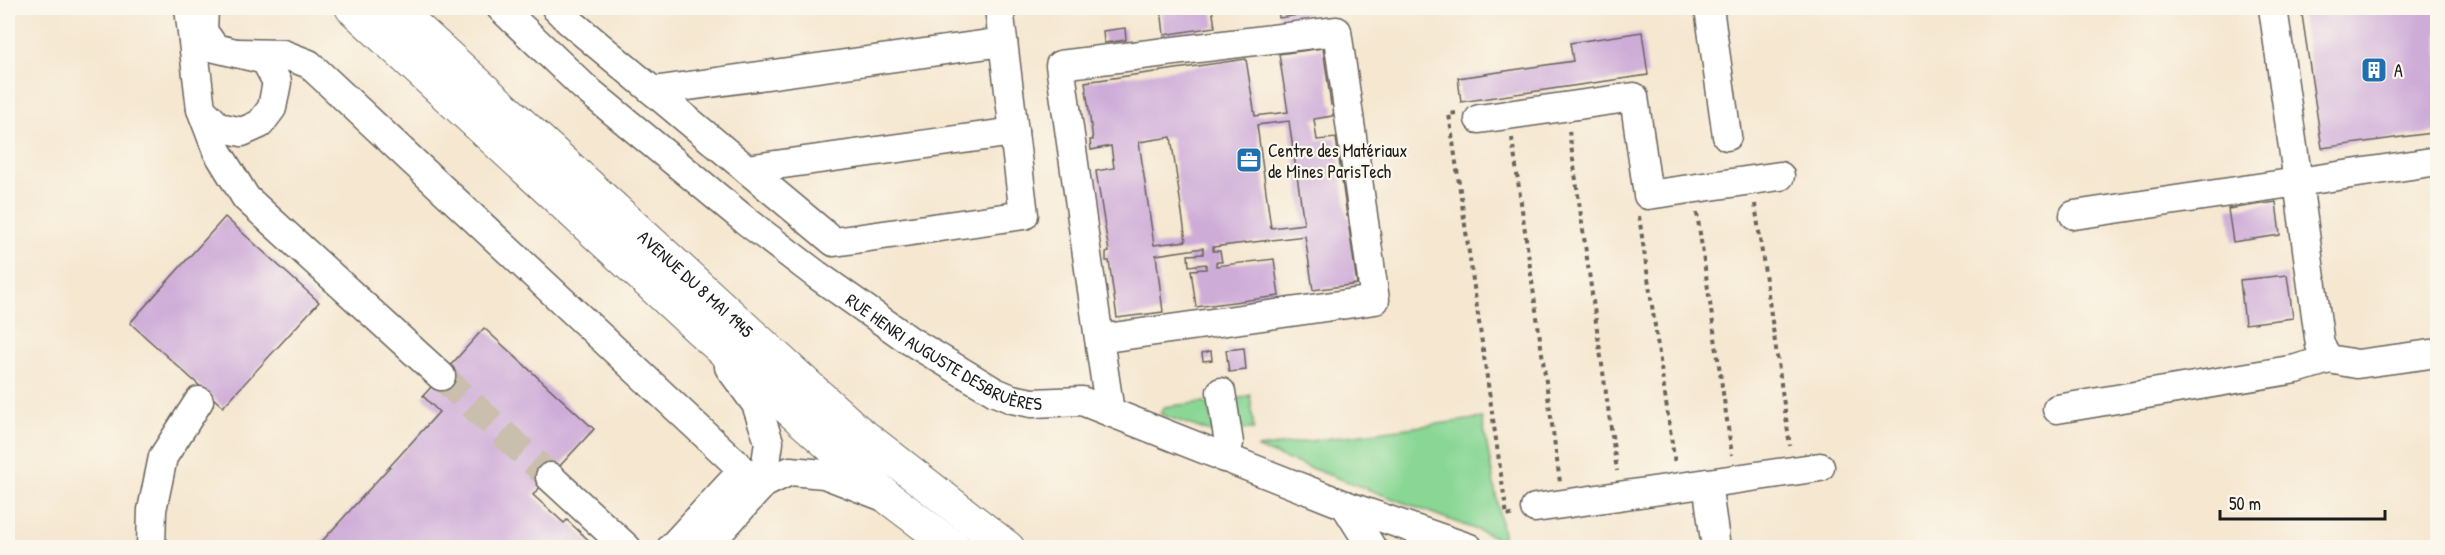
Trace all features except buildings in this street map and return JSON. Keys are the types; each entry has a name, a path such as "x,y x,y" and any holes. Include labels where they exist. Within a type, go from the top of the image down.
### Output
{"main road":[{"name":"AVENUE DU 8 MAI 1945","path":"352,8 700,330 890,499 955,548"},
{"name":"AVENUE DU 8 MAI 1945","path":"395,8 855,429 1008,548"}],"lane":[{"path":"189,8 201,109 217,151 246,198 441,376"},
{"path":"201,109 219,127 242,132 260,124 272,108 277,82 265,60 215,48 203,31 204,8"},
{"path":"331,8 391,45"},
{"name":"RUE HENRI AUGUSTE DESBRUÈRES","path":"501,8 584,87 745,220 817,275 909,340 995,392 1012,399 1032,403 1082,401 1450,545"},
{"path":"568,12 653,91 834,242 1024,215 999,8"},
{"path":"1709,8 1727,136"},
{"path":"2273,8 2320,345 2329,359"},
{"path":"1099,339 1375,300 1337,31 1060,65 1099,339 1110,412"},
{"path":"653,91 1003,42"},
{"path":"238,53 283,54 309,64 742,470 671,548"},
{"path":"1473,116 1508,115 1634,97 1648,195 1780,176"},
{"path":"747,169 1014,132"},
{"path":"2074,215 2438,161"},
{"path":"700,330 756,404 769,442 763,484"},
{"path":"2056,408 2296,369 2329,359 2357,364 2438,353"},
{"path":"1221,392 1229,443 1224,458"},
{"path":"151,548 152,510 163,456 199,401"},
{"path":"1535,508 1806,469"},
{"path":"705,548 763,484 790,471 824,474 890,499"},
{"path":"550,477 627,548"},
{"path":"1707,483 1716,548"},
{"path":"1345,505 1372,548"}],"path":[{"path":"1565,107 1621,496"},
{"path":"1473,116 1449,114 1506,516 1535,508"},
{"path":"1508,115 1564,504"},
{"path":"1751,180 1806,469"},
{"path":"1646,181 1634,183 1678,488"},
{"path":"1693,188 1736,479"}],"green space":[{"path":"1250,395 1254,429 1241,429 1234,400"},
{"path":"1205,402 1209,404 1213,433 1160,414 1164,407"},
{"path":"1482,418 1504,540 1257,448"}],"tunnel":[{"path":"441,376 550,477"}],"place":[{"name":"A","path":"2374,70"},
{"name":"Centre des Matériaux de Mines ParisTech","path":"1249,160"}]}
